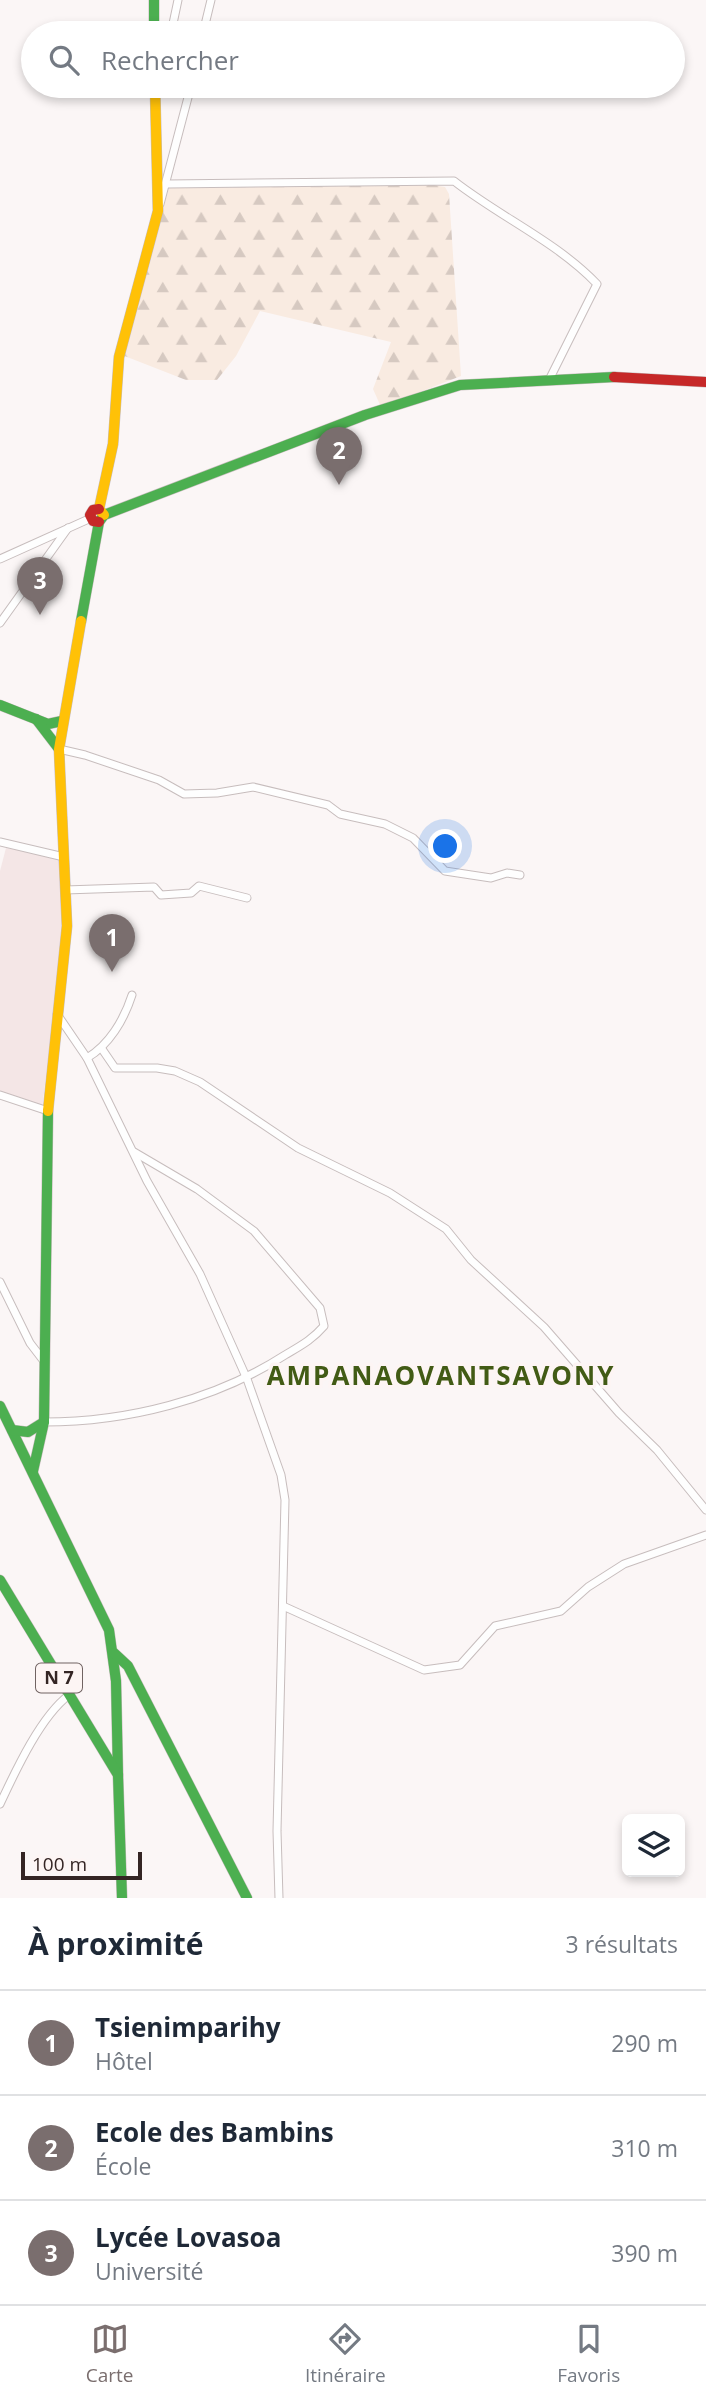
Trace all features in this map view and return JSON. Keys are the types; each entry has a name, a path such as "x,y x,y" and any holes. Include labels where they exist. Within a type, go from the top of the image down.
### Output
{"street":[{"path":"154,0 155,21"},
{"path":"174,21 178,0"},
{"path":"206,21 211,0"},
{"path":"156,98 158,211"},
{"path":"33,1471 44,1422 48,1111 66,926 59,749 62,722 113,444 119,357 188,98"},
{"path":"167,184 454,181 485,205 577,263 597,284 549,380"},
{"path":"0,559 98,516 112,514 413,399 460,385 615,377 706,382"},
{"path":"0,623 68,528"},
{"path":"0,705 48,724 62,722"},
{"path":"35,717 59,749 159,780 184,794 217,793 253,787 328,805 340,814 385,824 413,838 445,871 491,878 507,873 520,875"},
{"path":"0,842 64,857"},
{"path":"65,890 154,887 161,894 191,893 199,886 247,898"},
{"path":"86,1058 102,1049 126,1012 132,995"},
{"path":"56,1013 86,1058 166,1217 200,1274 247,1380 281,1475 285,1500 277,1831 279,1898"},
{"path":"102,1049 115,1068 166,1070 200,1082 298,1148 390,1193 446,1229 480,1268 544,1327 619,1413 657,1450 706,1510"},
{"path":"0,1096 48,1111"},
{"path":"12,1430 29,1432 44,1422 106,1418 210,1394 247,1380 313,1339 324,1326 320,1308 254,1231 197,1189 134,1152"},
{"path":"0,1282 30,1343 43,1360"},
{"path":"0,1406 108,1630 114,1653 119,1739 118,1775"},
{"path":"283,1606 424,1670 445,1669 460,1665 495,1626 561,1611 588,1587 624,1564 706,1535"},
{"name":"N 7","path":"0,1580 118,1775 122,1898"},
{"path":"114,1653 128,1666 247,1898"},
{"path":"0,1804 17,1769 49,1719 69,1695"},
{"path":"100,1745 108,1745 119,1739"}],"shaded area":[{"path":"6,848 62,858 64,924 42,1110 0,1095 0,871"}],"green space":[{"path":"445,187 449,194 461,376 381,407 373,389 391,342 260,311 236,356 217,380 186,380 122,355 169,188"}],"traffic: fast":[{"path":"154,0 154,21"},
{"path":"81,621 99,522 104,515 365,415 460,385 614,377"},
{"path":"0,705 48,724 62,721"},
{"path":"36,719 59,749"},
{"path":"33,1471 44,1422 48,1111"},
{"path":"0,1406 109,1630 116,1681 118,1775"},
{"path":"12,1430 28,1432 44,1422"},
{"path":"0,1580 118,1775 122,1898"},
{"path":"114,1653 128,1666 247,1898"}],"traffic: slow":[{"path":"104,515 99,509 113,444 119,357 158,211 155,98"},
{"path":"48,1111 67,926 59,749 81,621"}],"traffic: jam":[{"path":"614,377 706,382"},
{"path":"99,509 93,510 90,515 93,521 99,522"}],"place":[{"name":"Ecole des Bambins","path":"339,485"},
{"name":"Lycée Lovasoa","path":"40,615"},
{"name":"Tsienimparihy","path":"112,972"}],"district":[{"name":"AMPANAOVANTSAVONY","path":"441,1376"}]}
